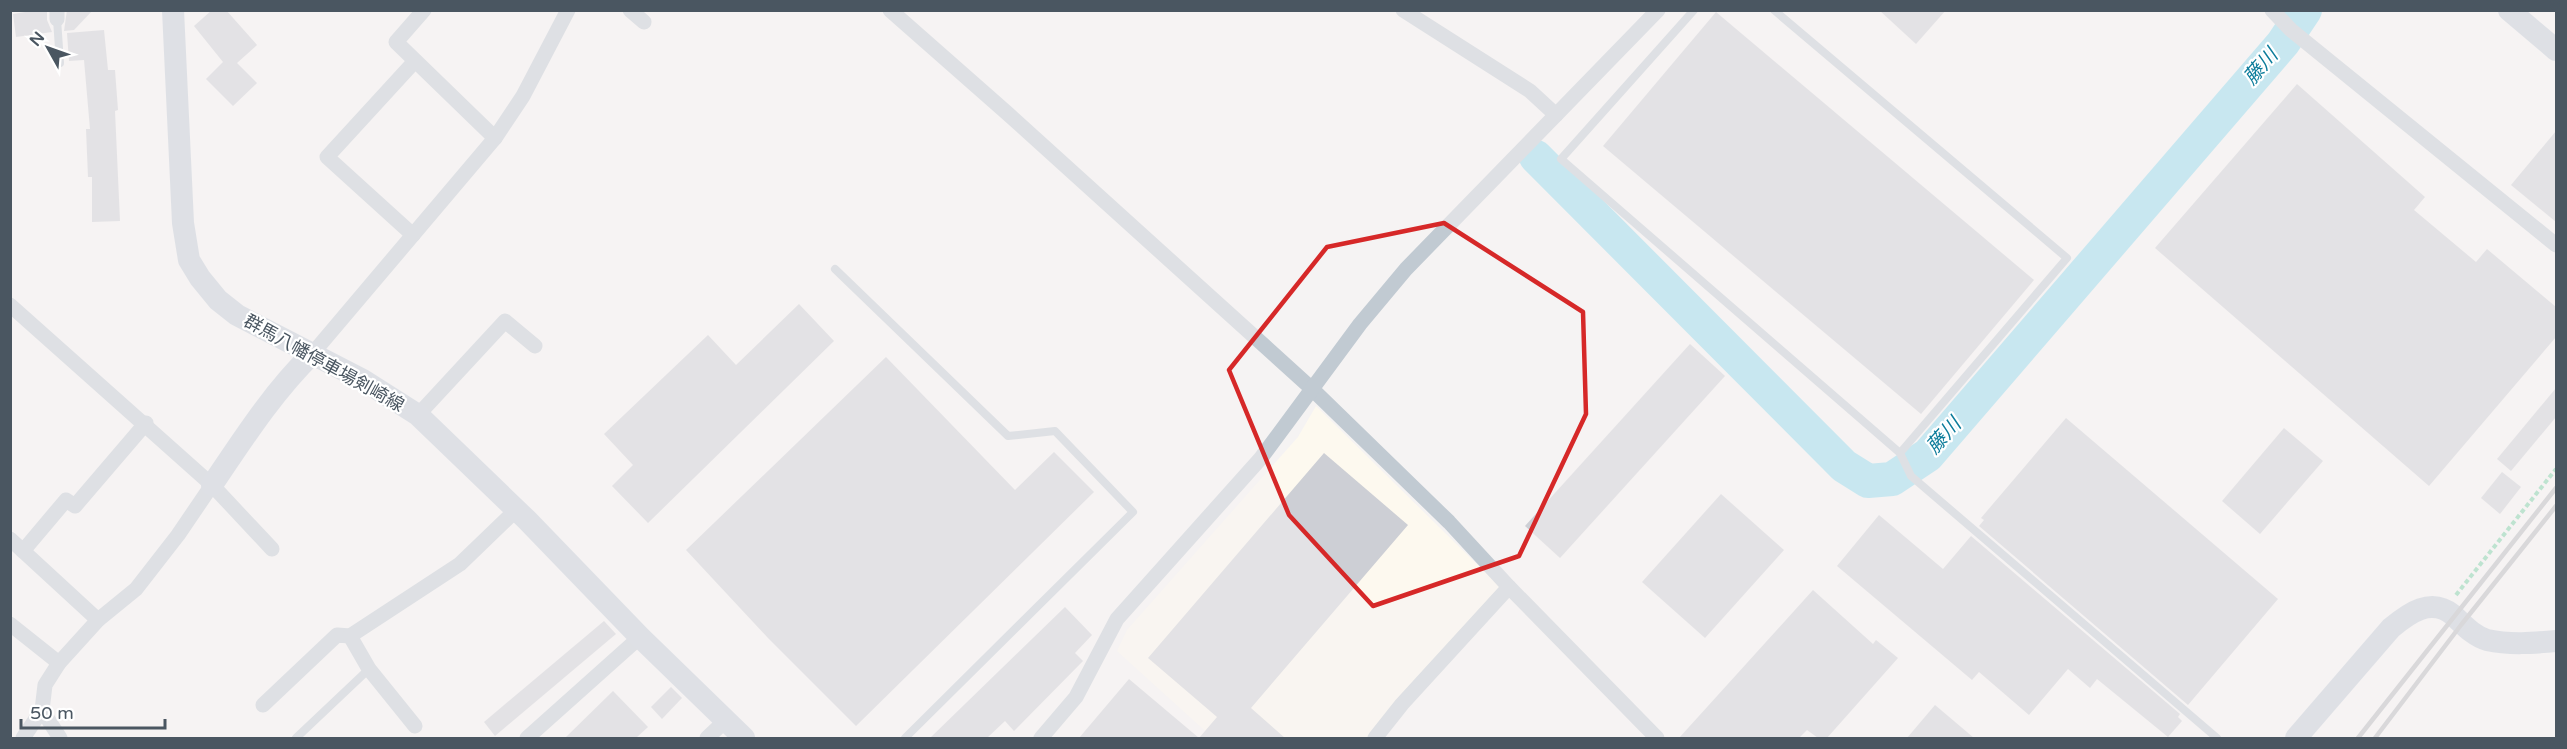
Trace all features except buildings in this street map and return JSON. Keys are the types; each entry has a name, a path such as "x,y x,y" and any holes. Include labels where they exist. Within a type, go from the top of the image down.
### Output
{"main road":[{"name":"群馬八幡停車場剣崎線","path":"174,10 183,223 189,260 200,278 218,300 237,315 258,328 313,353 390,396 418,416 516,510 640,637 744,738"},
{"path":"2509,10 2556,50"},
{"path":"212,485 261,413 313,353"},
{"path":"2296,738 2375,646 2408,614 2433,607 2445,610 2461,625 2485,639 2520,644 2556,641"}],"street":[{"path":"424,10 396,42 495,138"},
{"path":"313,353 495,138 523,96 568,10"},
{"path":"630,10 644,22"},
{"path":"890,10 1311,388 1449,522 1509,587 1657,738"},
{"path":"1402,10 1530,91 1556,115"},
{"path":"1041,738 1076,697 1117,619 1261,458 1311,388 1406,269 1658,10"},
{"path":"2272,10 2291,30 2556,245"},
{"path":"413,235 327,157 415,61"},
{"path":"10,304 146,423 212,485 272,549"},
{"path":"418,416 505,321 535,346"},
{"path":"23,551 66,500 75,506 146,423"},
{"path":"23,738 42,710 45,685 59,663 98,620 136,589 178,535 212,485"},
{"path":"263,705 336,635 350,636 460,564 516,510"},
{"path":"10,539 98,620"},
{"path":"1375,738 1402,704 1509,587"},
{"path":"10,624 59,663"},
{"path":"350,636 369,669 415,726"},
{"path":"527,738 640,637"},
{"path":"42,710 60,738"},
{"path":"707,738 725,721"}],"lane":[{"path":"1694,10 1561,159 1900,453 1911,476 2217,738"},
{"path":"1774,10 2067,258 1900,453"},
{"path":"57,15 60,63"},
{"path":"835,268 1008,436 1055,431 1133,512 904,738"},
{"path":"296,738 369,669"}],"path":[{"path":"2445,610 2556,469"}],"highlighted area":[{"path":"1444,223 1583,312 1586,414 1519,556 1373,606 1289,515 1229,370 1327,247"}],"shaded area":[{"path":"1316,406 1501,588 1398,700 1367,738 1213,738 1117,651 1127,630 1298,437"}],"waterway":[{"name":"藤川","path":"1536,157 1844,466 1868,481 1892,479 1928,455 2283,43 2305,10"}],"railway":[{"path":"2358,738 2556,488"},
{"path":"2375,738 2556,506"}]}
